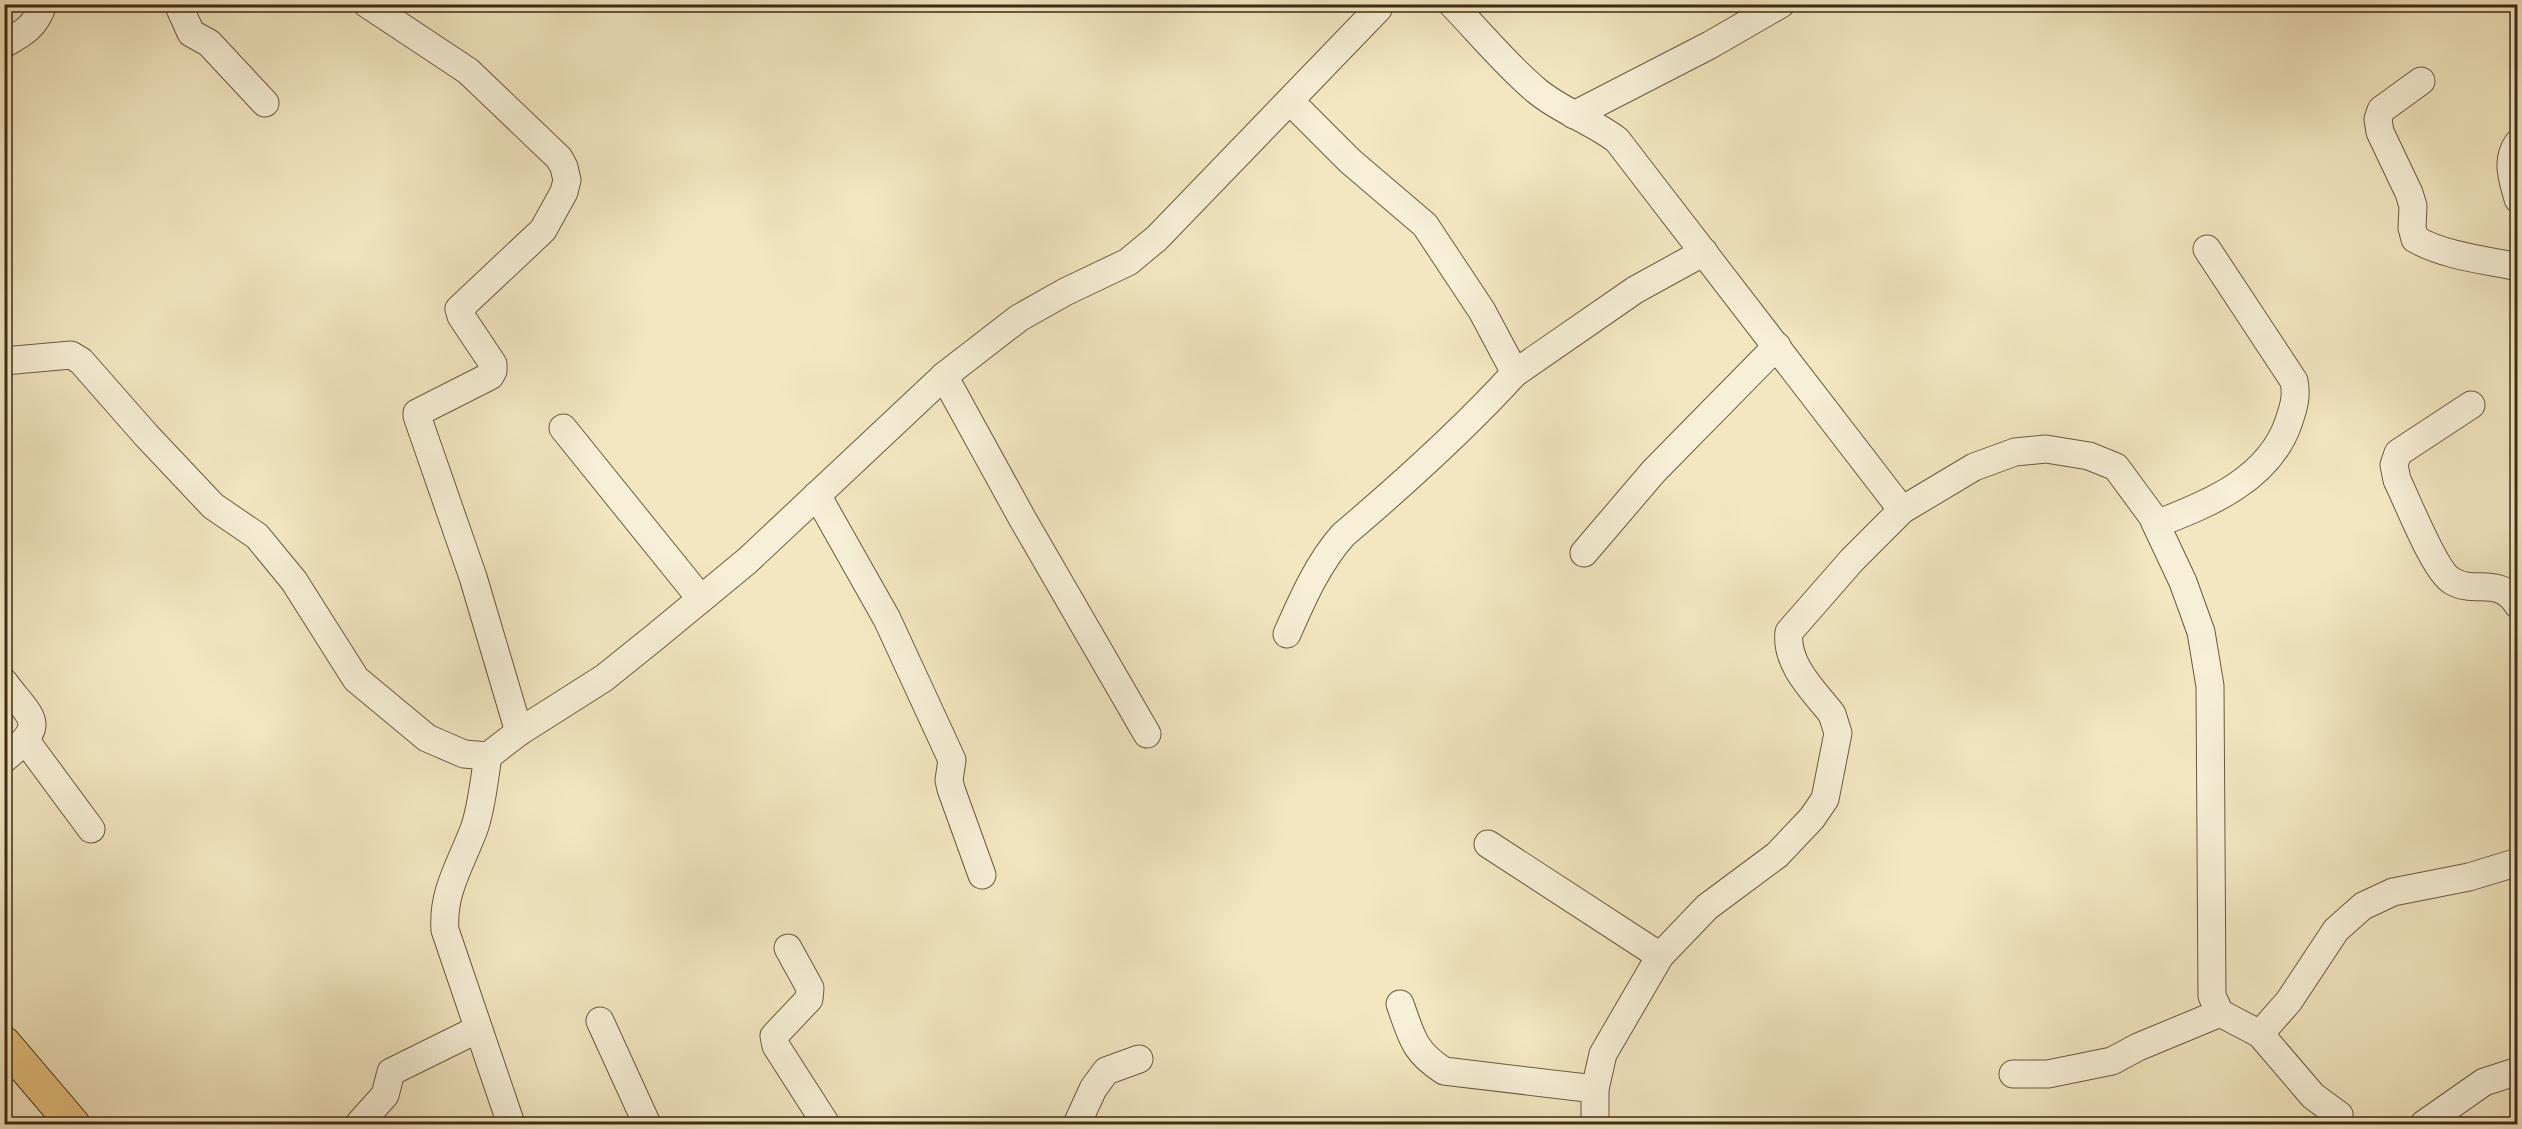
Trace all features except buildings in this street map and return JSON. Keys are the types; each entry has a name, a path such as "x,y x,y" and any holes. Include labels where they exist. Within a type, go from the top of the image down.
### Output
{"main road":[{"path":"4,1043 73,1125"}],"street":[{"path":"4,44 30,30 40,15 43,4"},
{"path":"178,4 191,33 209,43 265,103"},
{"path":"367,4 468,71 559,158 567,180 564,192 543,230 459,309 461,316 493,364 494,371 490,376 417,413 473,577 519,732"},
{"path":"1452,4 1537,91 1617,140 1902,510"},
{"path":"1574,114 1710,45 1781,4"},
{"path":"511,1125 445,930 443,913 447,892 475,828 488,756 519,732 604,678 701,599 747,561 944,376 1019,318 1065,292 1128,262 1157,237 1290,101 1378,6"},
{"path":"2421,81 2381,110 2378,119 2380,132 2409,193 2413,206 2412,228 2415,239 2424,244 2473,258 2517,267"},
{"path":"1290,101 1350,161 1425,225 1482,311 1515,373"},
{"path":"2517,144 2511,155 2510,163 2517,199"},
{"path":"2156,524 2199,508 2224,495 2247,478 2274,452 2285,433 2295,402 2294,381 2207,249"},
{"path":"1287,634 1302,600 1335,544 1397,490 1515,373 1635,290 1704,252"},
{"path":"1584,553 1654,471 1777,346"},
{"path":"4,361 70,355 81,361 213,506 257,536 294,582 356,679 427,738 464,754 488,756"},
{"path":"944,376 1147,734"},
{"path":"2471,405 2398,453 2394,465 2397,480 2442,573 2458,584 2499,588 2512,596 2517,605"},
{"path":"562,428 701,599"},
{"path":"1595,1125 1595,1089 1603,1054 1660,957 1707,907 1777,855 1812,818 1825,799 1838,733 1836,723 1832,714 1794,663 1788,639 1789,632 1845,568 1902,510 1974,467 2015,453 2046,449 2089,456 2116,467 2156,524 2183,582 2201,632 2210,686 2212,996 2220,1013 2260,1034 2313,1096 2339,1115 2337,1125"},
{"path":"816,495 887,619 952,760 949,780 951,789 982,875"},
{"path":"4,682 32,720 33,731 26,741 4,759"},
{"path":"26,741 91,829"},
{"path":"1488,844 1660,957"},
{"path":"2260,1034 2289,1000 2336,930 2363,906 2392,892 2469,878 2517,861"},
{"path":"788,948 811,994 809,999 774,1036 776,1046 826,1125"},
{"path":"1400,1004 1415,1046 1430,1062 1444,1071 1595,1089"},
{"path":"2013,1074 2048,1074 2112,1061 2138,1047 2220,1013"},
{"path":"600,1020 647,1125"},
{"path":"359,1125 385,1095 391,1072 478,1029"},
{"path":"1077,1125 1094,1089 1106,1071 1139,1059"},
{"path":"2424,1125 2484,1082 2517,1071"}]}
